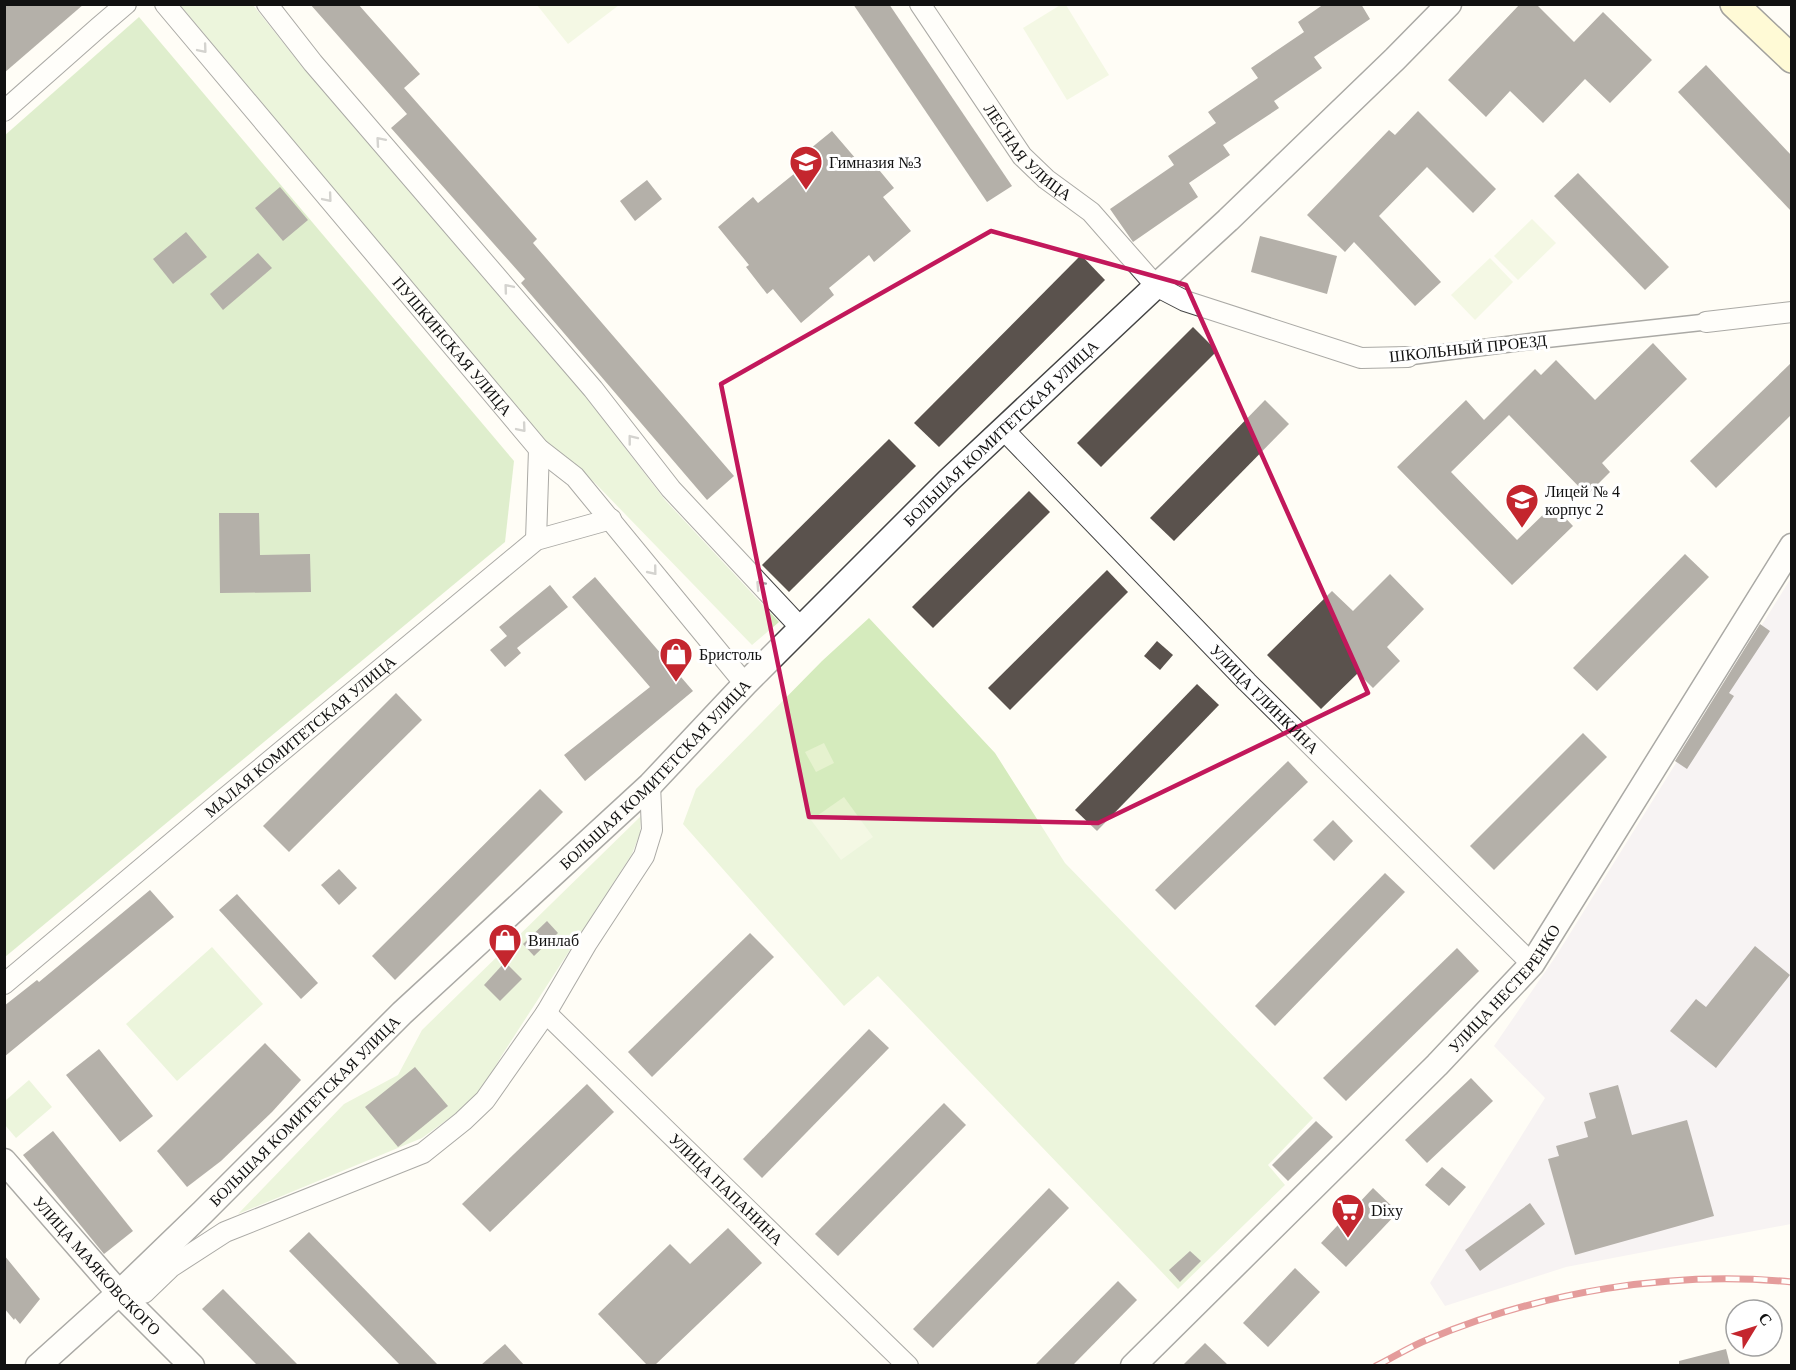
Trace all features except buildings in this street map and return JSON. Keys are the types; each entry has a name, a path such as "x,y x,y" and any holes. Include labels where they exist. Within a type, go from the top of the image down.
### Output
{"main road":[{"path":"1734,4 1791,59"}],"street":[{"path":"4,111 126,4"},
{"name":"ПУШКИНСКАЯ УЛИЦА","path":"165,4 539,449 575,477 611,519 745,684"},
{"path":"267,4 321,72 593,389 671,489 801,627"},
{"name":"ЛЕСНАЯ УЛИЦА","path":"920,4 1022,156 1047,179 1090,212 1156,286"},
{"name":"БОЛЬШАЯ КОМИТЕТСКАЯ УЛИЦА","path":"38,1365 119,1293 203,1212 402,1013 650,785 801,627 1003,429 1236,212 1449,4"},
{"name":"ШКОЛЬНЫЙ ПРОЕЗД","path":"1156,286 1185,301 1361,358 1408,357 1791,312"},
{"name":"УЛИЦА ГЛИНКИНА","path":"1003,429 1247,682 1532,964"},
{"path":"536,540 539,449"},
{"name":"МАЛАЯ КОМИТЕТСКАЯ УЛИЦА","path":"4,984 536,540 611,519"},
{"name":"УЛИЦА НЕСТЕРЕНКО","path":"1133,1365 1437,1065 1532,964 1791,546"},
{"path":"119,1293 144,1293 171,1267 225,1232 423,1153 485,1100 546,1013 644,855 652,830 650,785"},
{"name":"УЛИЦА ПАПАНИНА","path":"546,1013 908,1365"},
{"name":"УЛИЦА МАЯКОВСКОГО","path":"4,1161 119,1293 192,1365"},
{"path":"203,1212 225,1232"}],"highlighted area":[{"path":"991,231 1186,285 1368,693 1098,823 809,817 721,384"}],"shaded area":[{"path":"1791,578 1791,1224 1566,1267 1445,1306 1430,1283 1545,1098 1494,1046 1556,956"}],"green space":[{"path":"1062,4 1066,5 1109,75 1067,100 1023,28"},
{"path":"180,5 253,5 305,70 486,277 583,393 665,500 779,622 752,645 595,483 541,437"},
{"path":"537,5 619,5 568,44"},
{"path":"139,17 514,461 505,542 5,957 4,136"},
{"path":"1532,219 1556,243 1518,280 1494,256"},
{"path":"1490,258 1513,282 1475,320 1451,295"},
{"path":"869,618 995,753 1065,863 1313,1118 1268,1165 1285,1185 1178,1289 878,976 844,1006 683,824 696,789 822,661"},
{"path":"824,743 834,763 816,772 805,752"},
{"path":"844,797 873,837 841,860 811,820"},
{"path":"641,816 640,833 632,854 502,1055 477,1098 422,1138 238,1214 344,1104 398,1075 422,1030"},
{"path":"212,947 263,1004 177,1081 126,1024"},
{"path":"29,1080 52,1107 16,1138 5,1125 5,1101"}],"railway":[{"path":"1376,1366 1422,1342 1472,1323 1561,1297 1607,1288 1700,1279 1792,1282"}],"place":[{"name":"Гимназия №3","path":"806,191"},
{"name":"Лицей № 4 корпус 2","path":"1522,529"},
{"name":"Бристоль","path":"676,683"},
{"name":"Винлаб","path":"505,969"},
{"name":"Dixy","path":"1348,1239"}]}
